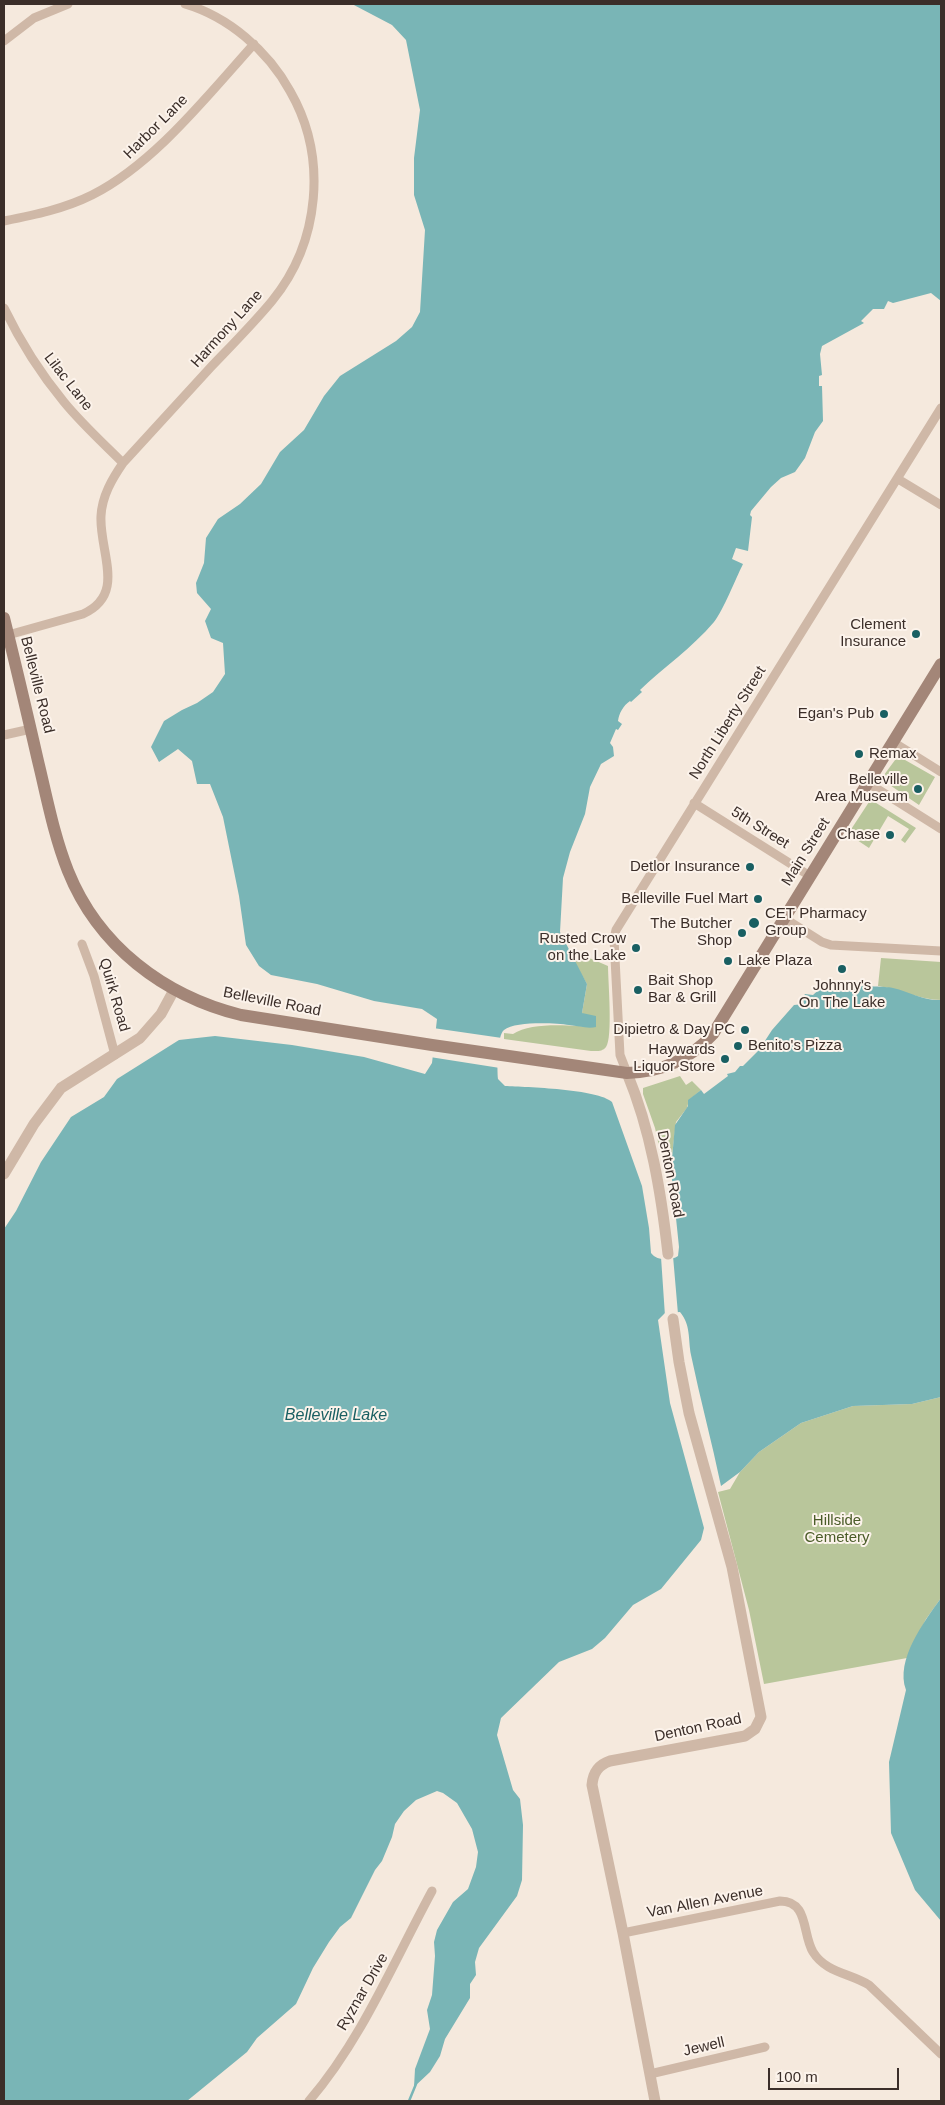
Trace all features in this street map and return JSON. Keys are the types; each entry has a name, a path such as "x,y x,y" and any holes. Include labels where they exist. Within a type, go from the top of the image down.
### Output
{"main road":[{"name":"Belleville Road","path":"4,618 62,854 80,896 93,917 123,952 154,978 208,1006 241,1015 627,1073 651,1071 667,1066"},
{"name":"Main Street","path":"667,1066 690,1054 713,1034 941,664"}],"street":[{"path":"4,41 34,18 68,4"},
{"name":"Harmony Lane","path":"8,635 83,614 102,599 107,588 108,573 101,529 102,508 109,485 123,463 272,300 293,269 306,237 312,211 314,186 313,160 300,110 286,83 271,62 254,44 224,22 184,4"},
{"name":"Harbor Lane","path":"4,221 59,209 91,196 117,181 156,150 254,44"},
{"name":"Lilac Lane","path":"4,308 31,357 50,385 76,415 123,463"},
{"name":"North Liberty Street","path":"627,1073 620,1055 614,939 616,930 941,408"},
{"path":"898,479 941,505"},
{"path":"4,735 31,729"},
{"path":"893,742 941,772"},
{"path":"868,783 941,829"},
{"name":"5th Street","path":"694,803 810,876"},
{"path":"784,918 822,942 831,945 941,951"},
{"name":"Quirk Road","path":"82,944 94,976 115,1055"},
{"name":"Quirk Road","path":"4,1174 34,1124 61,1088 140,1038 151,1027 174,990"},
{"name":"Denton Road","path":"627,1073 651,1142 668,1254"},
{"name":"Denton Road","path":"655,2101 623,1933 592,1786 593,1778 600,1765 610,1761 745,1736 755,1729 761,1717 732,1567 689,1414 679,1362 674,1319"},
{"name":"Ryznar Drive","path":"309,2101 322,2086 364,2021 389,1978 432,1891"},
{"name":"Van Allen Avenue","path":"623,1933 780,1901 793,1903 801,1912 809,1944 819,1960 833,1970 857,1978 869,1986 941,2054"},
{"name":"Jewell","path":"650,2074 765,2048"}],"green space":[{"path":"898,756 935,777 919,805 881,779"},
{"path":"873,801 916,828 905,843 901,840 909,829 888,816 869,848 848,834 869,802"},
{"path":"566,948 608,966 610,1021 606,1047 601,1050 591,1051 504,1039 504,1033 513,1034 531,1027 565,1025 596,1027 582,1013 587,984"},
{"path":"881,958 941,962 941,1000 933,1000 878,986"},
{"path":"680,1076 686,1085 692,1081 701,1090 689,1100 687,1108 676,1122 671,1164 664,1168 655,1128 643,1094 643,1088"},
{"name":"Hillside Cemetery","path":"941,1397 941,1598 926,1619 907,1658 764,1684 749,1610 718,1492 730,1489 740,1472 759,1452 801,1423 853,1406 912,1404"}],"water":[{"name":"Belleville Lake","path":"352,4 941,4 941,301 931,293 893,303 888,301 884,309 873,309 861,321 864,323 822,346 820,354 822,375 819,376 819,386 822,386 823,421 815,432 805,458 795,472 781,478 771,487 751,511 748,551 736,548 732,559 743,564 718,616 697,640 640,690 642,692 631,702 623,707 618,721 622,724 618,730 616,729 610,743 613,747 614,756 601,764 590,787 585,814 570,852 563,878 560,932 587,984 582,1013 596,1016 596,1027 586,1028 545,1023 509,1027 504,1030 500,1038 498,1079 505,1086 578,1091 612,1102 642,1186 651,1253 660,1259 675,1258 678,1256 679,1247 671,1170 675,1125 688,1106 688,1100 701,1090 704,1094 728,1076 727,1074 735,1072 740,1066 743,1066 759,1050 772,1030 794,1005 804,1004 803,997 805,994 813,995 825,987 879,987 893,988 923,998 941,1000 941,1397 912,1404 853,1406 801,1423 759,1452 740,1472 721,1486 691,1355 686,1322 680,1312 665,1313 658,1320 670,1403 704,1528 701,1540 661,1589 633,1605 605,1638 592,1649 559,1662 501,1718 497,1735 513,1790 520,1799 523,1825 522,1880 517,1896 479,1948 475,1962 476,1975 470,1984 470,1998 445,2039 440,2056 430,2072 414,2087 415,2069 430,2029 427,2010 432,1995 435,1956 434,1942 437,1930 453,1902 468,1889 476,1867 478,1852 472,1829 457,1803 437,1791 416,1800 404,1811 395,1824 382,1861 375,1870 351,1918 340,1927 329,1942 313,1968 296,2004 257,2038 247,2052 187,2101 4,2101 4,1229 16,1211 41,1162 71,1117 104,1097 117,1079 179,1040 215,1036 292,1045 364,1057 425,1074 432,1063 437,1019 422,1009 374,1001 317,984 271,975 259,966 246,945 239,896 223,817 210,784 197,784 192,761 178,749 159,762 151,747 164,721 213,692 225,674 223,643 211,638 205,621 211,609 197,593 196,583 204,563 206,538 218,519 240,504 261,484 280,452 304,430 324,396 340,376 396,341 412,327 420,312 425,230 414,195 414,158 420,110 406,40 392,25"},
{"path":"941,1598 941,1921 915,1890 891,1833 889,1762 906,1690 904,1666 913,1642"}],"pier":[{"path":"433,1028 502,1038 500,1068 430,1057"},
{"path":"673,1256 678,1314 665,1316 661,1257"}],"waterway":[{"path":"409,2101 416,2084"}],"place":[{"name":"Clement Insurance","path":"916,634"},
{"name":"Egan's Pub","path":"884,714"},
{"name":"Remax","path":"859,754"},
{"name":"Belleville Area Museum","path":"918,789"},
{"name":"Chase","path":"890,835"},
{"name":"Detlor Insurance","path":"750,867"},
{"name":"Belleville Fuel Mart","path":"758,899"},
{"name":"CET Pharmacy Group","path":"754,923"},
{"name":"The Butcher Shop","path":"742,933"},
{"name":"Rusted Crow on the Lake","path":"636,948"},
{"name":"Lake Plaza","path":"728,961"},
{"name":"Johnny's On The Lake","path":"842,969"},
{"name":"Bait Shop Bar & Grill","path":"638,990"},
{"name":"Dipietro & Day PC","path":"745,1030"},
{"name":"Benito's Pizza","path":"738,1046"},
{"name":"Haywards Liquor Store","path":"725,1059"}]}
